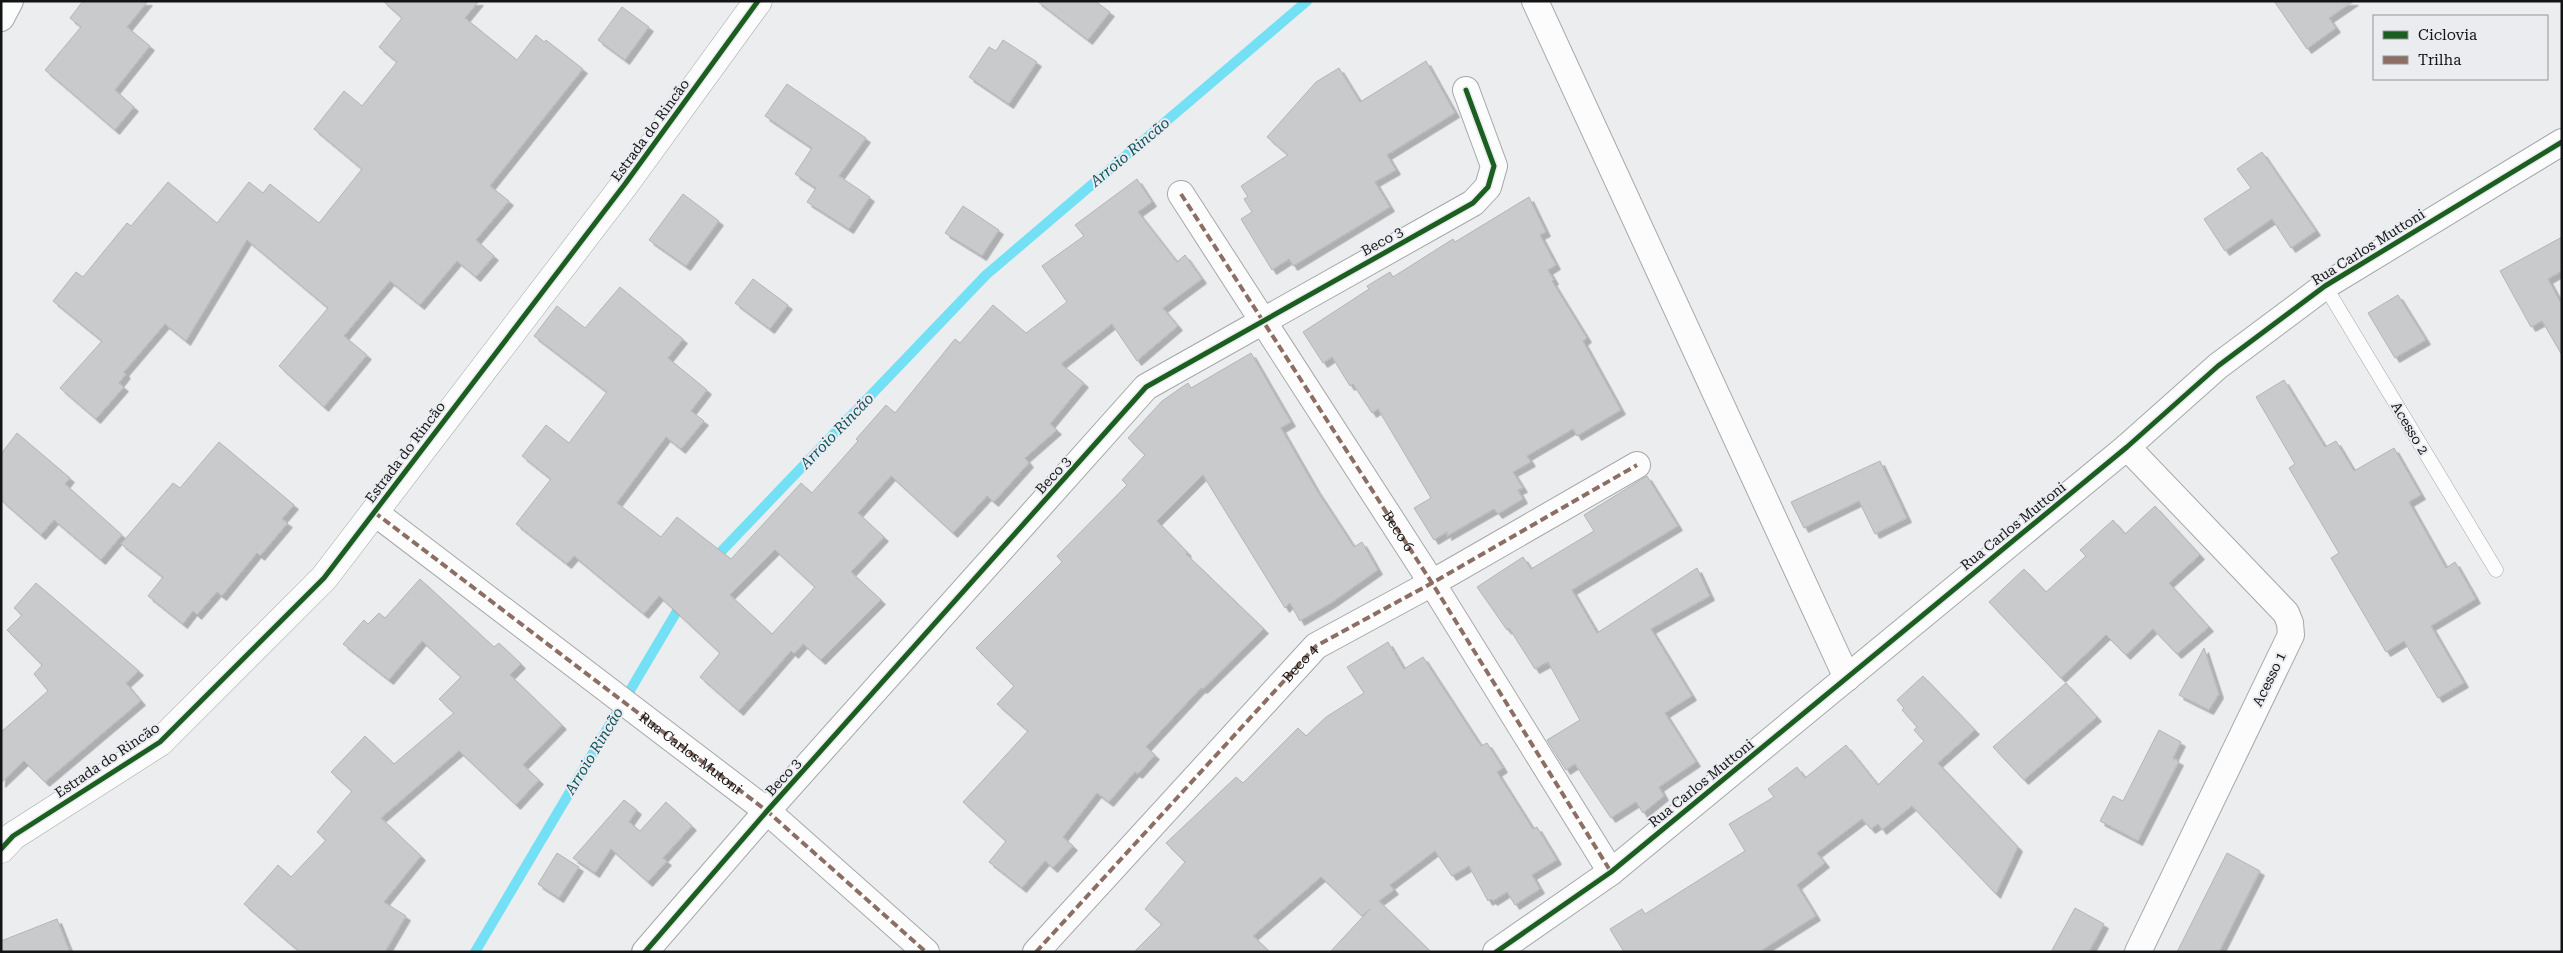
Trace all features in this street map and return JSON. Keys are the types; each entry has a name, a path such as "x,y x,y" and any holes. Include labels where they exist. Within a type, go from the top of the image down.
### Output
{"street":[{"path":"1,18 10,1"},
{"name":"Estrada do Rincão","path":"5,841 160,742 324,578 625,184 758,1"},
{"path":"1535,1 1847,678"},
{"name":"Beco 3","path":"645,952 767,811 1146,387 1472,203 1488,187 1494,166 1466,90"},
{"name":"Rua Carlos Muttoni","path":"1496,952 1611,872 2127,447 2218,366 2325,286 2562,142"},
{"name":"Beco 6","path":"1181,194 1432,583 1611,872"},
{"name":"Acesso 1","path":"2127,447 2286,613 2290,623 2291,635 2138,952"},
{"name":"Beco 4","path":"1036,952 1316,646 1432,583 1637,465"},
{"name":"Rua Carlos Mutoni","path":"374,512 767,811 926,952"}],"lane":[{"name":"Acesso 2","path":"2325,286 2496,570"}],"building":[{"path":"83,1 148,1 127,27 150,46 115,90 134,107 115,130 45,70 81,27 70,18"},
{"path":"383,1 479,1 465,18 517,60 536,35 544,42 546,40 583,69 490,186 509,201 476,240 494,256 476,277 457,261 420,305 390,281 344,336 367,355 324,407 279,366 328,308 247,240 186,341 165,324 124,372 126,374 119,383 124,387 96,419 60,388 102,341 53,301 76,272 83,277 127,223 131,226 168,182 217,223 249,182 263,193 270,184 319,223 362,169 314,129 344,91 362,106 397,62 379,47 402,18"},
{"path":"1037,1 1095,1 1110,12 1088,40"},
{"path":"2274,1 2354,1 2329,18 2336,28 2307,49"},
{"path":"622,7 649,27 625,60 598,40"},
{"path":"1003,40 1037,62 1009,104 969,77 989,47 996,51"},
{"path":"1426,61 1455,113 1387,155 1396,170 1375,182 1390,207 1293,266 1289,259 1272,270 1241,219 1252,212 1244,199 1248,197 1241,186 1288,155 1267,137 1316,82 1339,68 1360,102"},
{"path":"787,84 866,138 839,176 870,197 849,229 807,202 816,188 795,174 812,148 765,116"},
{"path":"2262,152 2316,231 2291,248 2272,219 2225,251 2204,219 2251,188 2237,169"},
{"path":"1137,179 1152,202 1138,212 1177,262 1185,255 1202,279 1163,308 1178,326 1137,361 1112,324 1061,364 1084,383 1050,424 1057,430 1025,458 1029,463 994,502 987,496 953,533 891,476 858,513 884,537 851,572 881,600 821,660 803,644 794,654 791,651 739,711 700,677 720,653 659,596 644,614 574,556 567,564 516,524 551,479 522,456 546,425 569,443 607,392 534,336 557,306 585,328 620,287 683,339 668,358 707,390 691,411 704,421 681,449 666,437 617,503 661,537 677,517 731,559 801,483 812,493 858,441 856,439 886,405 895,413 955,339 960,343 993,305 1026,333 1067,302 1042,266 1084,236 1075,225","holes":["775,550 815,587 772,634 730,595"]},
{"path":"683,194 719,221 686,266 649,240"},
{"path":"1529,197 1546,232 1540,235 1556,265 1548,270 1554,280 1552,281 1587,338 1583,341 1621,410 1577,436 1573,429 1527,456 1531,462 1513,472 1523,488 1518,490 1523,499 1498,514 1494,509 1447,536 1447,532 1434,540 1414,508 1431,498 1378,409 1372,413 1353,384 1350,386 1332,357 1323,363 1303,332 1369,289 1367,286 1390,272 1393,277 1453,239 1455,242"},
{"path":"963,206 999,230 982,256 945,233"},
{"path":"2562,237 2562,271 2548,279 2562,305 2562,355 2542,321 2531,327 2500,271"},
{"path":"753,279 788,305 770,329 735,303"},
{"path":"2398,295 2426,340 2395,358 2368,313"},
{"path":"1251,353 1291,422 1281,428 1316,489 1354,547 1362,542 1378,570 1331,603 1300,621 1290,603 1285,608 1203,475 1157,521 1187,552 1186,554 1264,629 1203,689 1201,688 1146,747 1155,755 1138,774 1135,772 1109,802 1097,793 1063,837 1073,846 1053,868 1045,861 1022,888 989,862 1006,841 963,802 1028,731 997,704 1014,686 976,648 1062,562 1057,556 1127,485 1122,480 1145,455 1128,438 1162,401 1188,383 1191,388"},
{"path":"2284,380 2325,447 2336,441 2354,471 2394,448 2421,495 2409,502 2446,568 2455,562 2476,599 2431,626 2464,683 2438,698 2404,641 2386,652 2331,558 2339,553 2289,468 2295,464 2256,397"},
{"path":"17,433 70,478 65,484 122,535 101,560 54,520 41,535 1,500 1,454"},
{"path":"219,442 294,505 282,519 288,523 260,556 257,553 222,596 217,592 197,615 193,611 183,624 148,596 163,577 121,544 173,483 180,488"},
{"path":"1880,461 1907,518 1875,534 1859,501 1804,528 1791,502"},
{"path":"1647,476 1678,526 1572,590 1597,633 1697,568 1710,596 1651,629 1692,696 1665,713 1696,762 1659,787 1664,796 1643,813 1636,802 1611,818 1575,764 1566,770 1547,740 1580,720 1548,662 1535,669 1509,628 1507,630 1477,587 1523,557 1531,569 1594,531 1584,515"},
{"path":"2155,506 2200,555 2169,583 2209,627 2177,654 2153,629 2126,655 2106,635 2061,678 1989,602 2024,569 2046,592 2086,556 2080,550 2113,520 2125,534"},
{"path":"420,579 494,647 499,643 521,664 510,675 562,725 523,765 539,780 516,805 459,751 381,818 421,856 384,902 406,916 385,952 300,952 244,904 278,865 291,877 326,840 317,832 352,791 331,772 365,736 394,764 454,713 439,699 461,677 422,641 389,680 343,644 364,620 368,624 379,613 385,618"},
{"path":"36,583 139,671 126,683 141,701 45,782 24,761 1,783 1,732 48,691 34,674 42,665 7,630 22,615 14,608"},
{"path":"1388,642 1404,669 1423,657 1481,746 1487,743 1503,768 1497,772 1533,829 1537,827 1557,860 1532,875 1540,889 1515,905 1507,892 1493,901 1491,899 1488,901 1469,866 1452,876 1435,851 1390,885 1394,890 1379,901 1431,952 1330,952 1370,909 1362,916 1321,877 1253,936 1270,952 1134,952 1162,924 1145,909 1185,862 1166,843 1236,777 1243,783 1298,728 1306,736 1326,717 1364,693 1347,667"},
{"path":"2204,648 2219,694 2209,710 2179,695"},
{"path":"1923,676 1975,730 1938,763 2018,847 1996,894 1912,806 1882,830 1878,824 1871,829 1862,819 1817,853 1825,863 1797,885 1816,916 1759,952 1624,952 1610,929 1642,909 1645,914 1745,851 1729,824 1774,797 1768,789 1797,767 1805,778 1846,745 1878,785 1924,741 1914,730 1917,727 1902,710 1904,708 1897,700"},
{"path":"2066,683 2097,717 2024,780 1993,747"},
{"path":"2159,730 2181,742 2173,758 2179,761 2138,841 2100,821 2113,796 2123,801"},
{"path":"624,800 637,810 629,822 640,831 666,802 692,826 663,858 667,861 648,882 611,849 595,873 573,858"},
{"path":"557,853 579,867 559,898 538,884"},
{"path":"2227,853 2260,871 2219,952 2177,952"},
{"path":"2075,908 2104,924 2089,952 2051,952"},
{"path":"57,919 70,952 1,952 1,941"}],"waterway":[{"name":"Arroio Rincão","path":"713,560 986,275 1307,1"},
{"name":"Arroio Rincão","path":"475,952 683,601"}],"marked path":[{"path":"1181,194 1432,583 1611,872"},
{"path":"1036,952 1316,646 1432,583 1637,465"},
{"path":"374,512 767,811 926,952"}],"cycle path":[{"path":"1,849 13,836 160,742 324,578 625,184 758,1"},
{"path":"645,952 767,811 1146,387 1473,203 1488,187 1494,166 1466,90"},
{"path":"1496,952 1611,872 2127,447 2218,366 2325,286 2562,142"}]}
